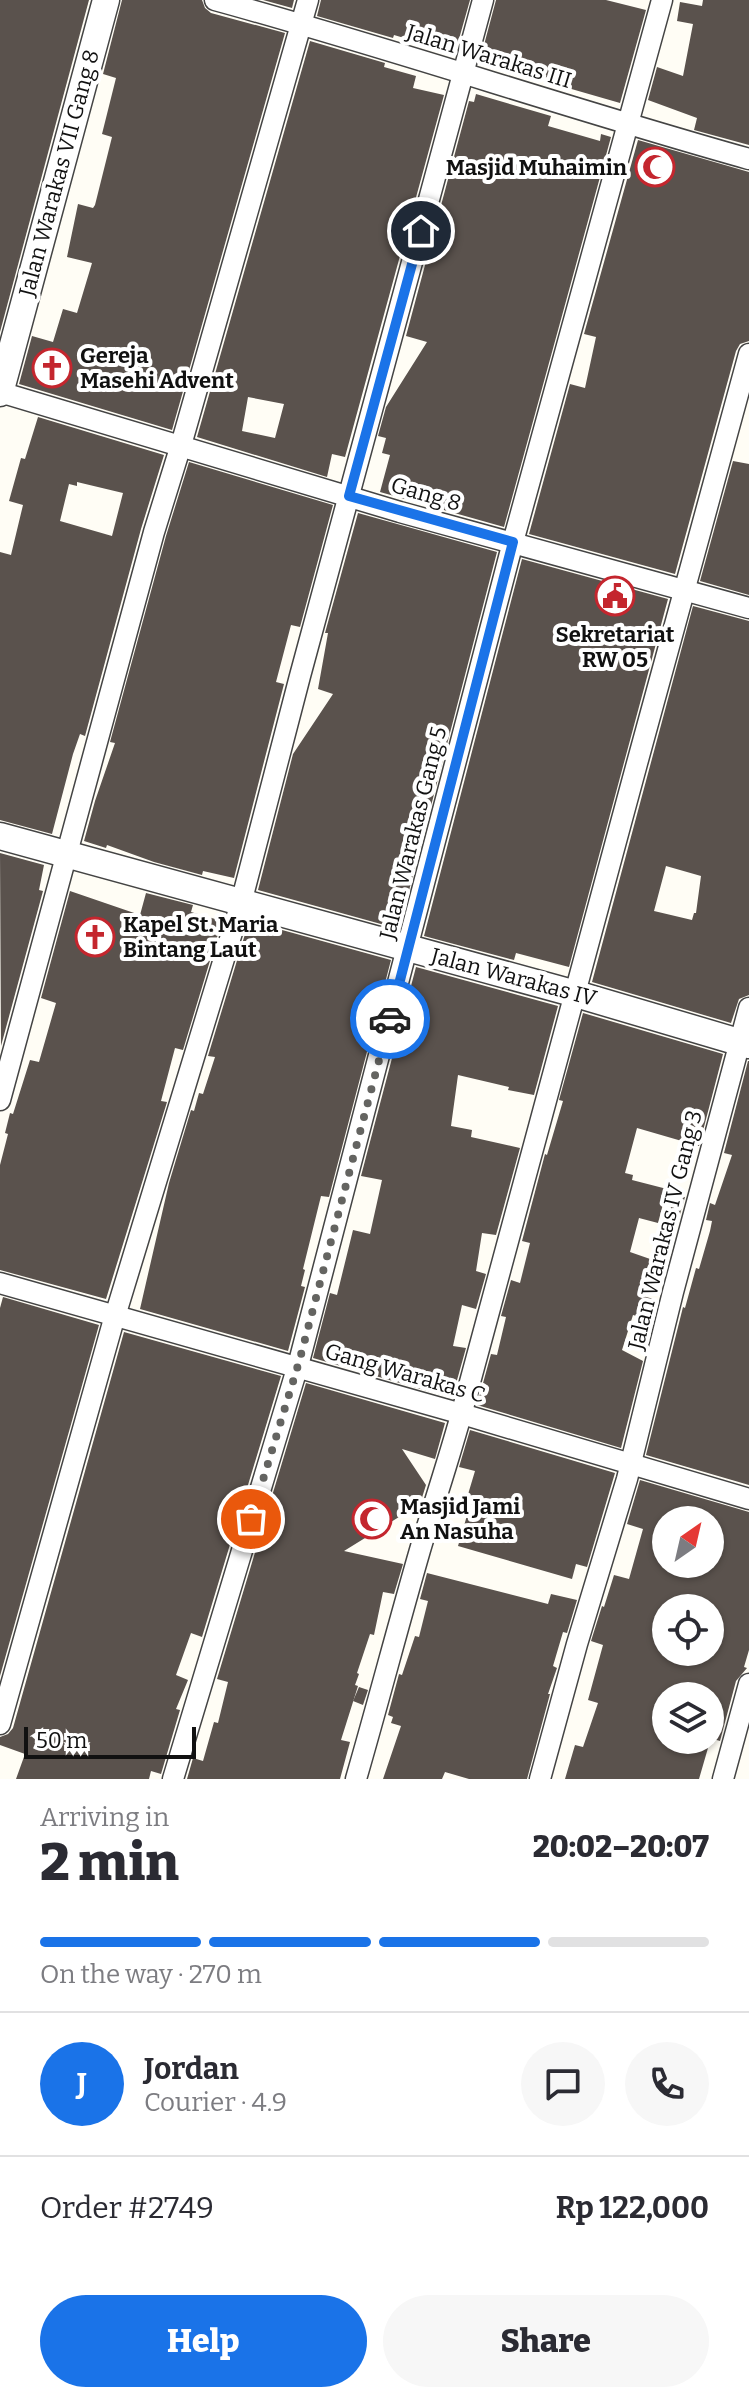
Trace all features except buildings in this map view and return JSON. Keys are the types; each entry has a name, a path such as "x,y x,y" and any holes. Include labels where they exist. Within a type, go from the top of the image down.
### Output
{"street":[{"name":"Jalan Warakas VII Gang 8","path":"0,392 106,0"},
{"name":"Jalan Warakas III","path":"215,0 749,159"},
{"path":"0,1100 154,532 308,0"},
{"path":"0,1724 115,1315 241,903 483,0"},
{"path":"626,124 662,0"},
{"name":"Jalan Warakas Gang 5","path":"173,1779 297,1368 626,124"},
{"path":"356,1779 462,1414 749,354"},
{"name":"Gang 8","path":"0,392 349,496 749,608"},
{"name":"Jalan Warakas IV","path":"0,836 576,994 744,1044"},
{"name":"Jalan Warakas IV Gang 3","path":"540,1779 630,1465 744,1044 749,1008"},
{"name":"Gang Warakas C","path":"0,1283 749,1499"},
{"path":"723,1779 749,1684"}],"way so far":[{"path":"251,1519 299,1362 390,1019"}],"place":[{"name":"Masjid Muhaimin","path":"655,167"},
{"name":"Gereja Masehi Advent","path":"52,368"},
{"name":"Sekretariat RW 05","path":"615,596"},
{"name":"Kapel St. Maria Bintang Laut","path":"95,937"},
{"name":"Masjid Jami An Nasuha","path":"372,1519"}],"route":[{"path":"390,1019 513,542 349,496 421,231"}]}
